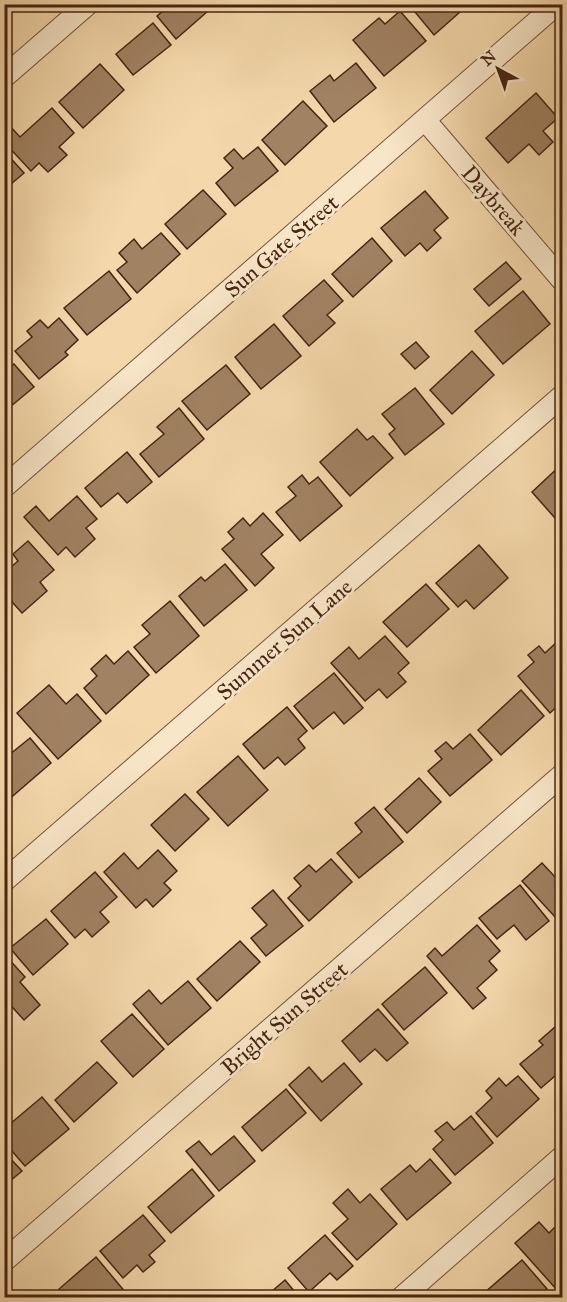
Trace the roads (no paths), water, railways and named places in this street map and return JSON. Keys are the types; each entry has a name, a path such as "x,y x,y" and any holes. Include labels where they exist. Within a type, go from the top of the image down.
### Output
{"street":[{"path":"4,77 88,4"},
{"name":"Sun Gate Street","path":"4,487 557,4"},
{"name":"Daybreak","path":"425,120 562,280"},
{"name":"Summer Sun Lane","path":"4,881 562,396"},
{"name":"Bright Sun Street","path":"4,1261 562,775"},
{"path":"401,1298 562,1157"}]}
